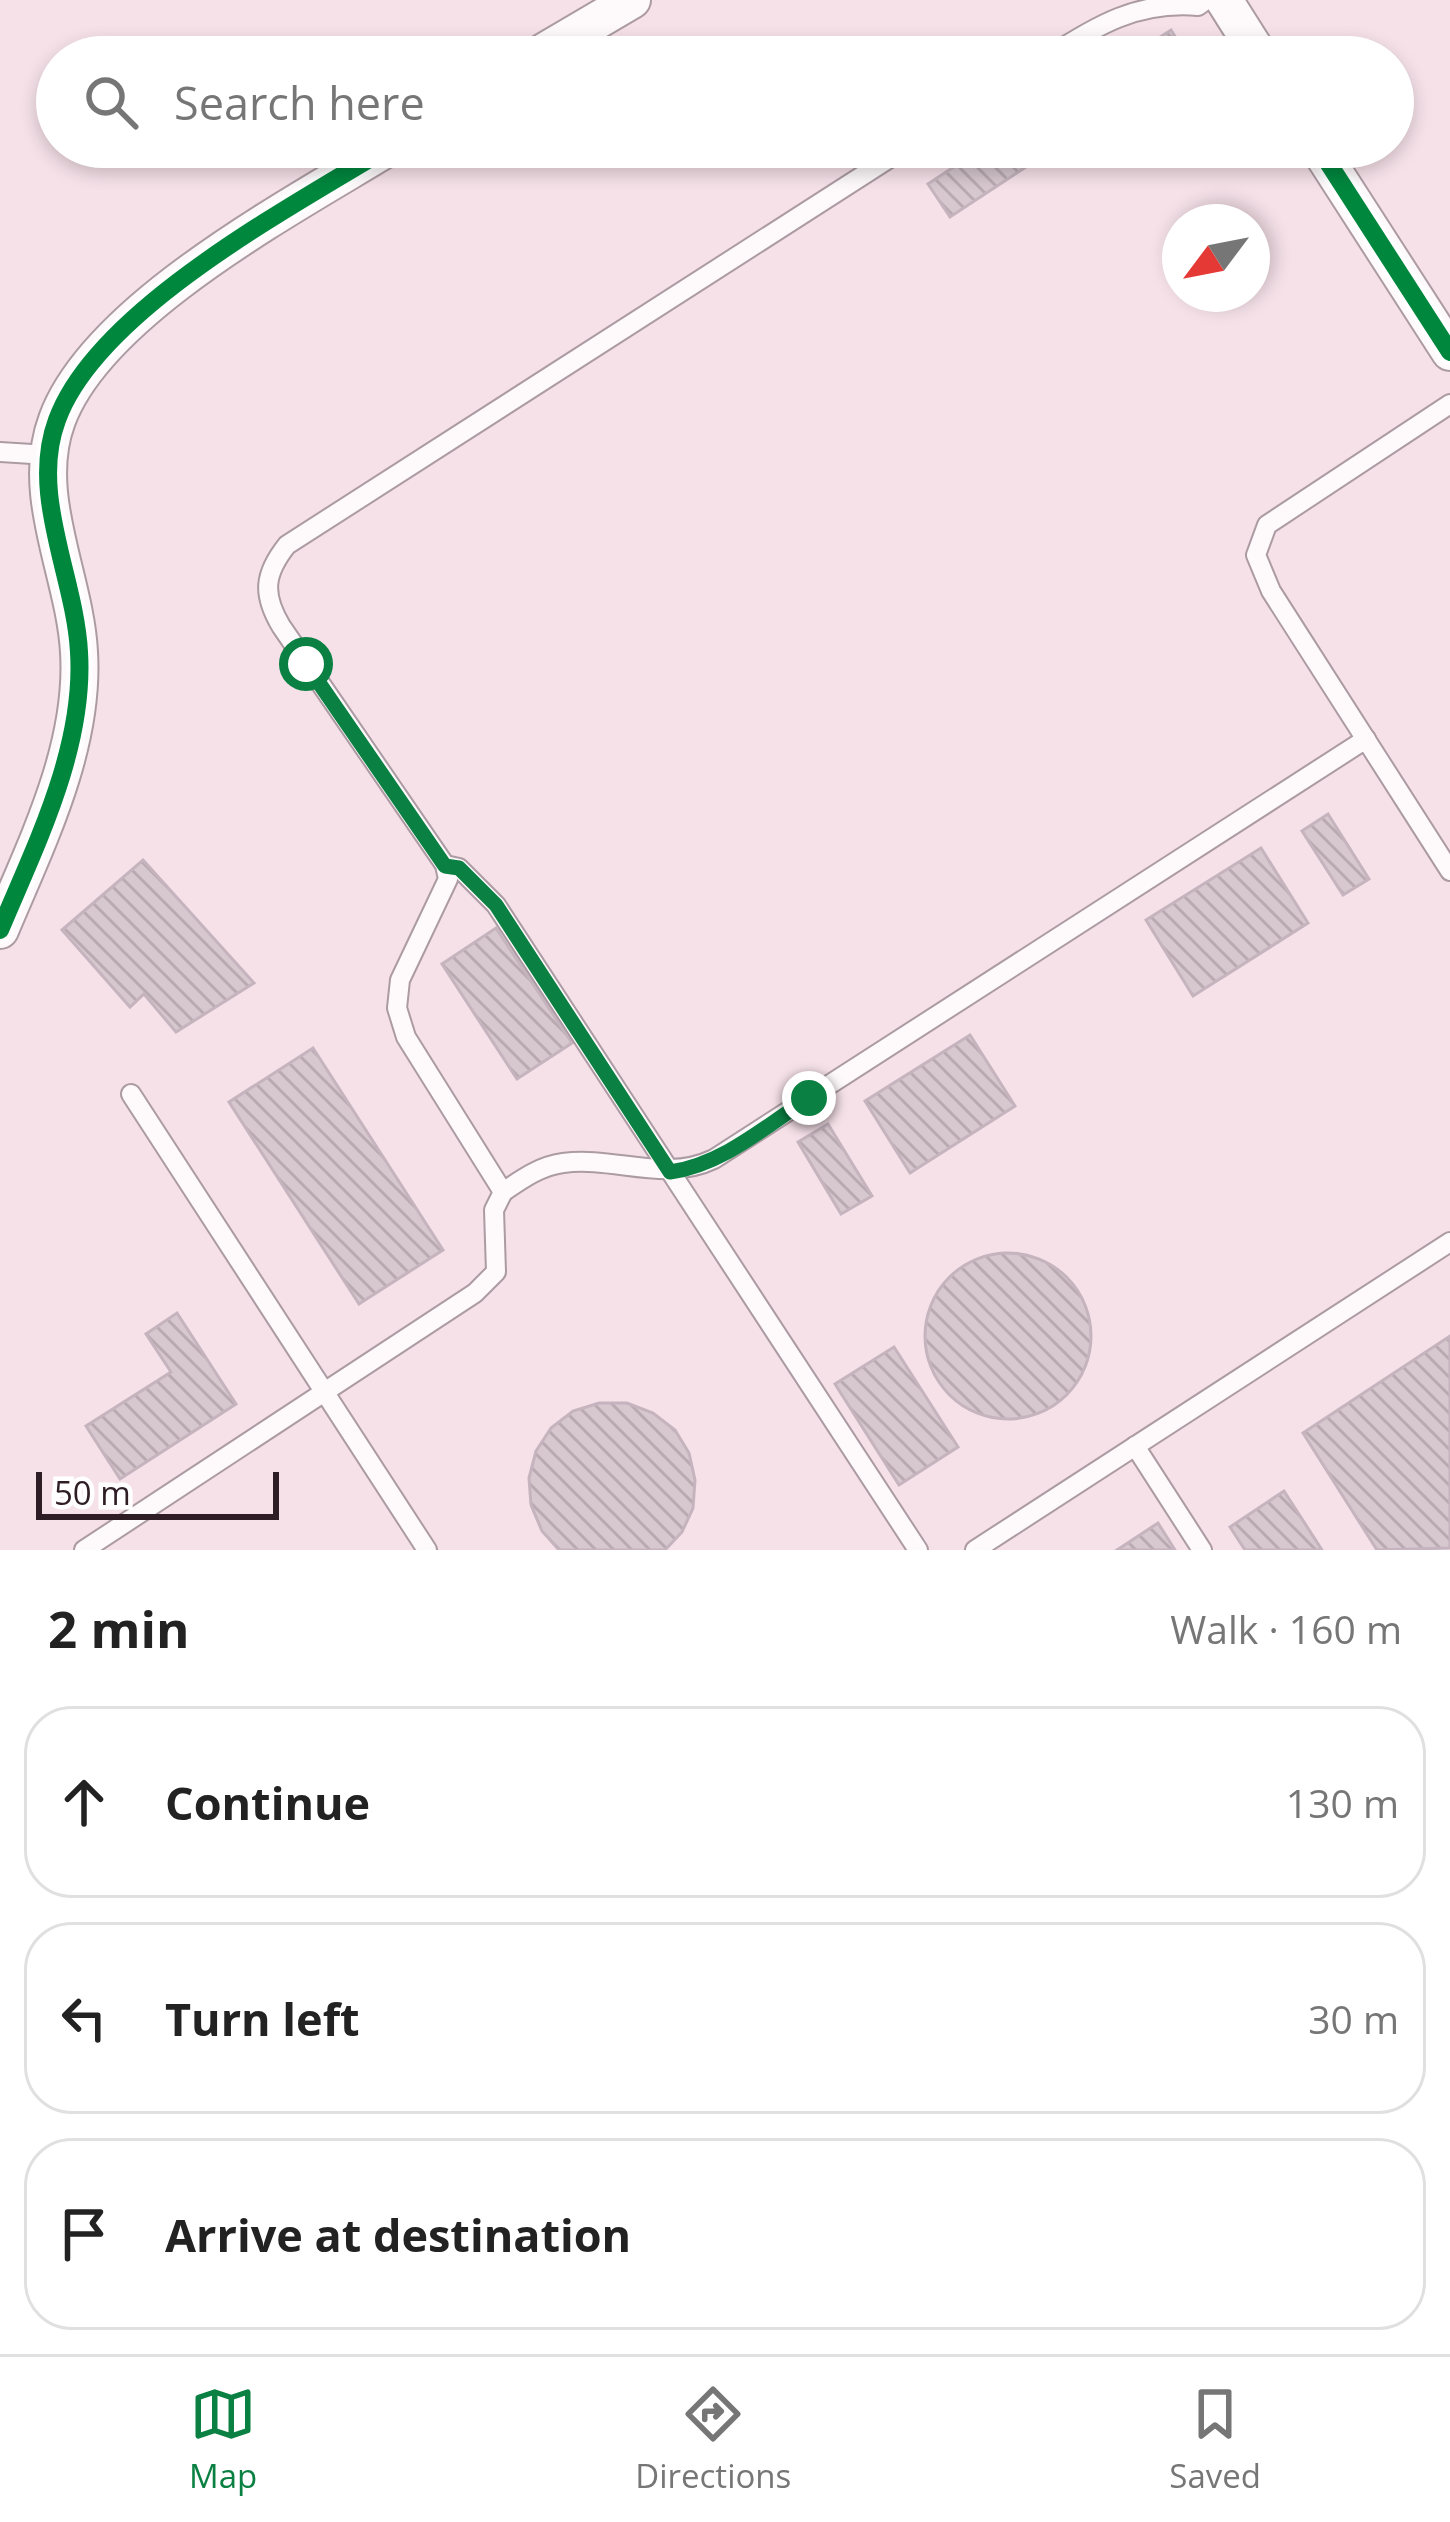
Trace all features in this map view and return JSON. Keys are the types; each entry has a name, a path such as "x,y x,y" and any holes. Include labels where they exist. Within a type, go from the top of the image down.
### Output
{"street":[{"path":"571,36 632,0"},
{"path":"1224,0 1247,36"},
{"path":"0,930 54,796 78,706 79,651 55,528 48,455 57,419 78,379 136,314 180,280 356,168"},
{"path":"1332,168 1450,352"}],"lane":[{"path":"1080,36 1122,14 1169,4 1198,6 1206,0"},
{"path":"503,1192 406,1037 397,1008 400,980 448,879 445,866 280,626 269,606 265,584 271,566 287,545 875,168"},
{"path":"1450,404 1267,525 1256,555 1271,591 1450,871"},
{"path":"0,452 48,455"},
{"path":"84,1550 490,1283 498,1254 494,1210 503,1192 530,1173 558,1163 670,1172 701,1165 1366,739"},
{"path":"445,866 459,868 496,905 918,1550"},
{"path":"131,1094 427,1550"},
{"path":"975,1550 1450,1242"},
{"path":"1135,1446 1202,1550"}],"building":[{"path":"952,168 1024,168 950,217 928,184"},
{"path":"1328,814 1369,879 1343,895 1302,831"},
{"path":"1261,848 1308,923 1193,996 1146,920"},
{"path":"143,860 254,983 176,1032 144,994 130,1007 62,930"},
{"path":"496,928 572,1043 517,1079 442,964"},
{"path":"970,1035 1015,1106 910,1173 865,1101"},
{"path":"313,1048 443,1250 359,1304 229,1102"},
{"path":"828,1124 872,1196 841,1214 798,1142"},
{"path":"1008,1253 1040,1260 1067,1277 1084,1304 1091,1336 1084,1368 1067,1395 1040,1412 1008,1419 976,1412 949,1395 932,1368 925,1336 932,1304 949,1277 976,1260"},
{"path":"177,1313 236,1404 120,1479 86,1426 171,1372 146,1334"},
{"path":"1450,1336 1450,1548 1377,1550 1303,1433"},
{"path":"894,1347 958,1447 899,1485 835,1384"},
{"path":"599,1403 627,1403 653,1413 675,1430 689,1453 695,1480 693,1508 682,1532 665,1550 559,1550 542,1531 531,1505 529,1478 536,1451 551,1428 573,1411"},
{"path":"1284,1491 1322,1550 1245,1550 1230,1527"},
{"path":"1158,1523 1175,1550 1117,1550"}],"cycle path":[{"path":"0,930 55,795 79,688 76,623 48,477 57,420 79,379 112,339 154,301 251,231 354,168"},
{"path":"1332,168 1450,352"}],"route":[{"path":"306,664 445,866 459,868 496,905 670,1172 714,1159 809,1098"}]}
